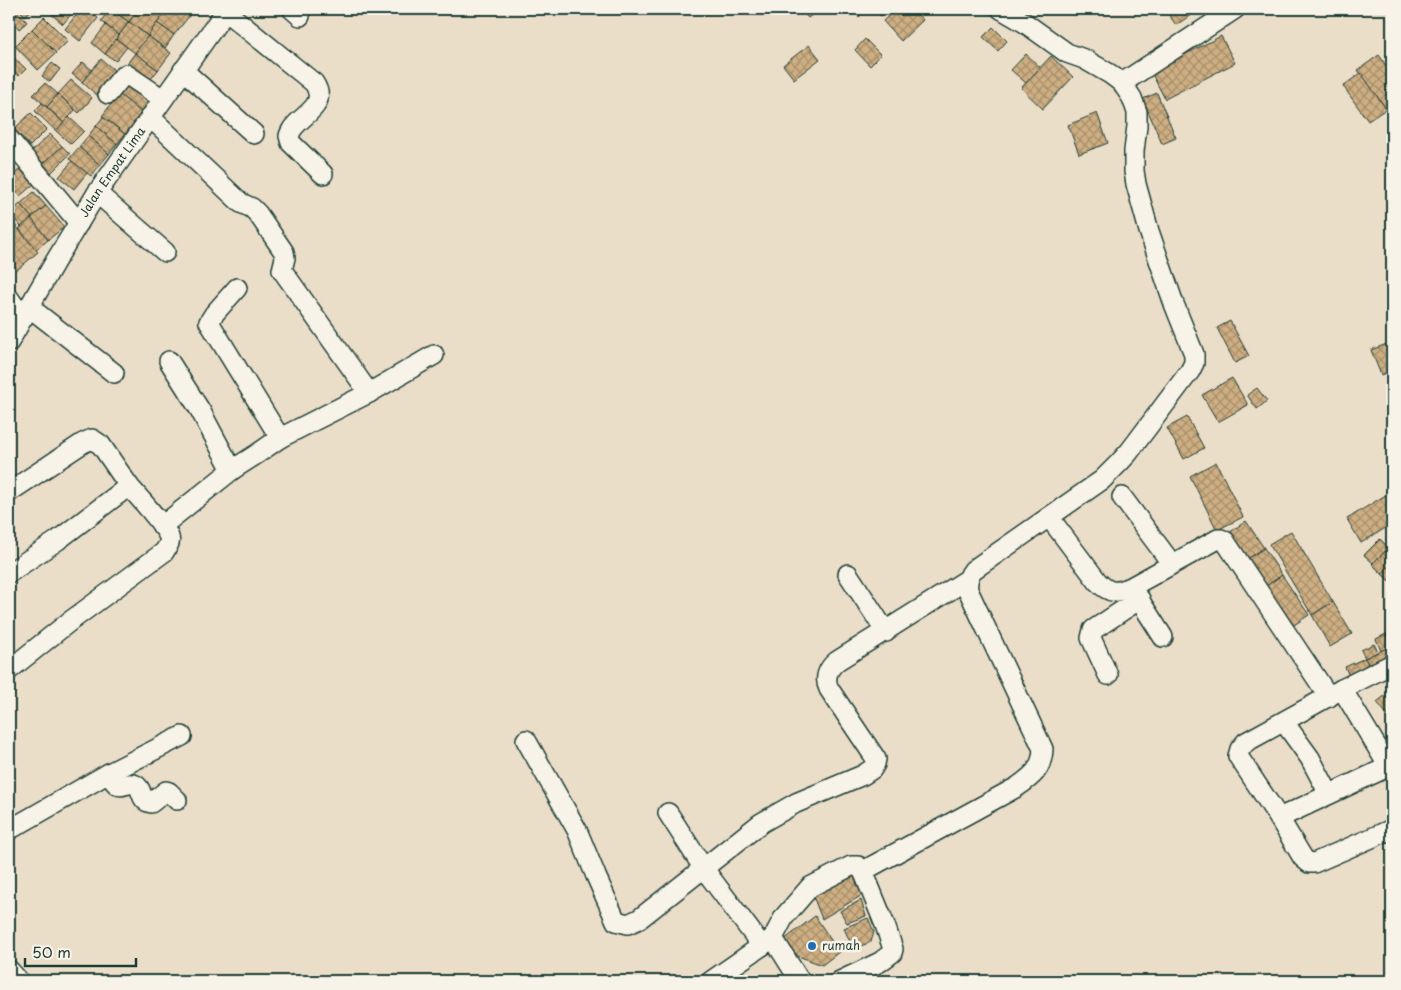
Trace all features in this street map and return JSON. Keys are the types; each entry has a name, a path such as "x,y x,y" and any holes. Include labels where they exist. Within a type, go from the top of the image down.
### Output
{"street":[{"path":"526,740 577,830 616,921 628,924 639,919 761,823 796,803 851,781 872,769 876,759 829,690 826,679 832,664 968,579 973,570 1102,480 1120,463 1194,364 1194,354 1155,249 1136,184 1134,151 1138,126 1132,98 1122,83 1096,65 1067,53 1025,23 1001,9"},
{"path":"1122,83 1235,9"},
{"path":"226,10 314,83 317,88 319,93 317,103 291,130 289,136 291,143 324,174"},
{"name":"Jalan Empat Lima","path":"9,342 56,260 97,194 226,10"},
{"path":"183,70 254,134"},
{"path":"108,94 126,74 163,99"},
{"path":"150,117 241,203 252,208 258,214 284,252 285,258 282,270 369,393"},
{"path":"9,139 79,223"},
{"path":"97,194 165,252"},
{"path":"237,288 209,322 280,438"},
{"path":"9,298 26,313 114,373"},
{"path":"162,526 232,470 280,438 369,393 434,355"},
{"path":"169,361 200,410 232,470"},
{"path":"9,492 92,438 100,445 129,486 162,526 169,538 169,544 164,552 69,622 9,670"},
{"path":"9,573 58,540 129,486"},
{"path":"1122,497 1172,564"},
{"path":"1049,517 1104,589 1111,592 1135,593"},
{"path":"1108,675 1091,638 1093,630 1172,564 1218,539 1225,540 1335,693 1391,766 1279,818"},
{"path":"848,574 886,632"},
{"path":"863,871 1017,787 1038,770 1042,760 1044,749 968,590 968,579"},
{"path":"1135,593 1163,638"},
{"path":"1392,664 1246,742 1240,749 1238,756 1303,858 1309,863 1314,863 1392,829"},
{"path":"1284,722 1310,758 1329,794"},
{"path":"9,830 109,773 182,736"},
{"path":"109,773 116,785 133,784 137,786 143,799 147,802 152,803 166,791 177,800"},
{"path":"668,812 704,869 800,981"},
{"path":"711,981 767,942 784,917 810,887 851,866 858,866 863,871 885,925 892,953 880,962 840,981"},
{"path":"9,970 18,981"}],"building":[{"path":"15,9 27,22 19,29 9,17 9,11"},
{"path":"18,9 33,9 25,16"},
{"path":"55,9 69,9 73,12 63,24 51,14"},
{"path":"81,9 87,9 98,18 80,41 65,29"},
{"path":"110,9 129,22 119,35 101,21"},
{"path":"111,9 139,9 129,22"},
{"path":"139,9 161,9 166,12 148,36 129,22"},
{"path":"168,9 182,9 190,15 174,35 157,23"},
{"path":"802,9 819,9 808,18"},
{"path":"853,9 866,9 859,17"},
{"path":"874,9 889,9 881,16"},
{"path":"896,9 913,9 923,20 901,41 883,21"},
{"path":"1165,9 1200,9 1176,25"},
{"path":"44,17 68,41 56,53 32,29"},
{"path":"129,22 148,36 135,53 116,39"},
{"path":"157,23 174,35 165,48 148,36"},
{"path":"106,25 119,35 105,54 92,43"},
{"path":"993,27 1007,41 998,51 983,37"},
{"path":"32,29 56,53 38,70 15,46"},
{"path":"148,36 171,53 158,70 135,53"},
{"path":"1221,36 1235,63 1165,99 1151,72"},
{"path":"116,39 127,47 116,61 105,54"},
{"path":"865,39 881,55 870,66 855,50"},
{"path":"809,45 820,59 794,79 783,65"},
{"path":"135,53 158,70 147,84 124,68"},
{"path":"10,54 26,69 19,76 9,67"},
{"path":"1026,54 1041,68 1026,83 1011,70"},
{"path":"1379,55 1392,74 1392,118 1358,70"},
{"path":"1051,56 1073,77 1043,109 1021,88"},
{"path":"101,59 119,74 99,97 82,82"},
{"path":"83,62 92,70 82,82 72,74"},
{"path":"52,63 60,69 50,82 42,76"},
{"path":"1361,73 1386,109 1368,121 1343,86"},
{"path":"71,80 92,98 79,113 58,94"},
{"path":"130,81 153,100 142,113 119,94"},
{"path":"45,83 58,94 47,107 33,95"},
{"path":"1157,93 1176,138 1162,144 1143,99"},
{"path":"58,94 75,110 64,123 47,107"},
{"path":"119,94 142,113 125,134 102,116"},
{"path":"42,103 64,123 56,131 35,111"},
{"path":"31,113 47,129 30,146 14,129"},
{"path":"1097,113 1108,143 1079,154 1068,125"},
{"path":"69,117 84,131 71,144 56,131"},
{"path":"103,117 125,134 117,144 96,126"},
{"path":"96,126 117,144 109,154 88,136"},
{"path":"50,134 62,146 41,166 29,154"},
{"path":"88,136 109,154 100,165 79,147"},
{"path":"62,146 70,154 49,175 41,166"},
{"path":"79,147 100,165 91,176 69,159"},
{"path":"72,161 87,173 74,189 59,177"},
{"path":"22,167 35,183 20,196 9,183 9,179"},
{"path":"34,192 46,206 32,218 20,204"},
{"path":"20,204 32,218 21,227 10,213"},
{"path":"46,206 64,227 48,240 31,218"},
{"path":"9,217 15,225 9,230"},
{"path":"31,218 48,240 36,250 19,229"},
{"path":"15,225 38,252 17,270 9,259 9,230"},
{"path":"1230,321 1249,356 1235,363 1217,328"},
{"path":"1392,342 1392,370 1381,375 1371,350"},
{"path":"1232,378 1248,405 1218,422 1202,395"},
{"path":"1257,388 1267,401 1257,409 1247,395"},
{"path":"1187,417 1204,448 1184,459 1167,428"},
{"path":"1216,462 1243,517 1217,530 1190,476"},
{"path":"1392,491 1392,524 1361,543 1347,519"},
{"path":"1246,521 1264,548 1246,560 1229,533"},
{"path":"1291,531 1333,602 1312,615 1269,544"},
{"path":"1380,539 1389,548 1373,563 1364,555"},
{"path":"1264,548 1282,575 1265,587 1246,560"},
{"path":"1389,548 1392,552 1392,563 1382,574 1372,564"},
{"path":"1392,563 1392,582 1391,583 1382,574"},
{"path":"1282,575 1309,615 1291,627 1265,587"},
{"path":"1333,602 1352,634 1330,647 1312,615"},
{"path":"1392,632 1392,645 1391,646 1386,634"},
{"path":"1386,634 1391,646 1381,651 1376,639"},
{"path":"1374,644 1378,652 1365,658 1361,650"},
{"path":"1387,648 1392,658 1370,668 1365,658"},
{"path":"1365,658 1370,668 1350,678 1345,667"},
{"path":"1392,690 1392,721 1377,702"},
{"name":"rumah","path":"853,874 864,894 822,919 813,896"},
{"name":"rumah","path":"861,900 866,916 847,923 840,911"},
{"name":"rumah","path":"815,916 839,952 822,965 798,956 784,940"},
{"name":"rumah","path":"868,918 874,932 871,942 853,949 844,928"}],"place":[{"name":"rumah","path":"812,946"}]}
